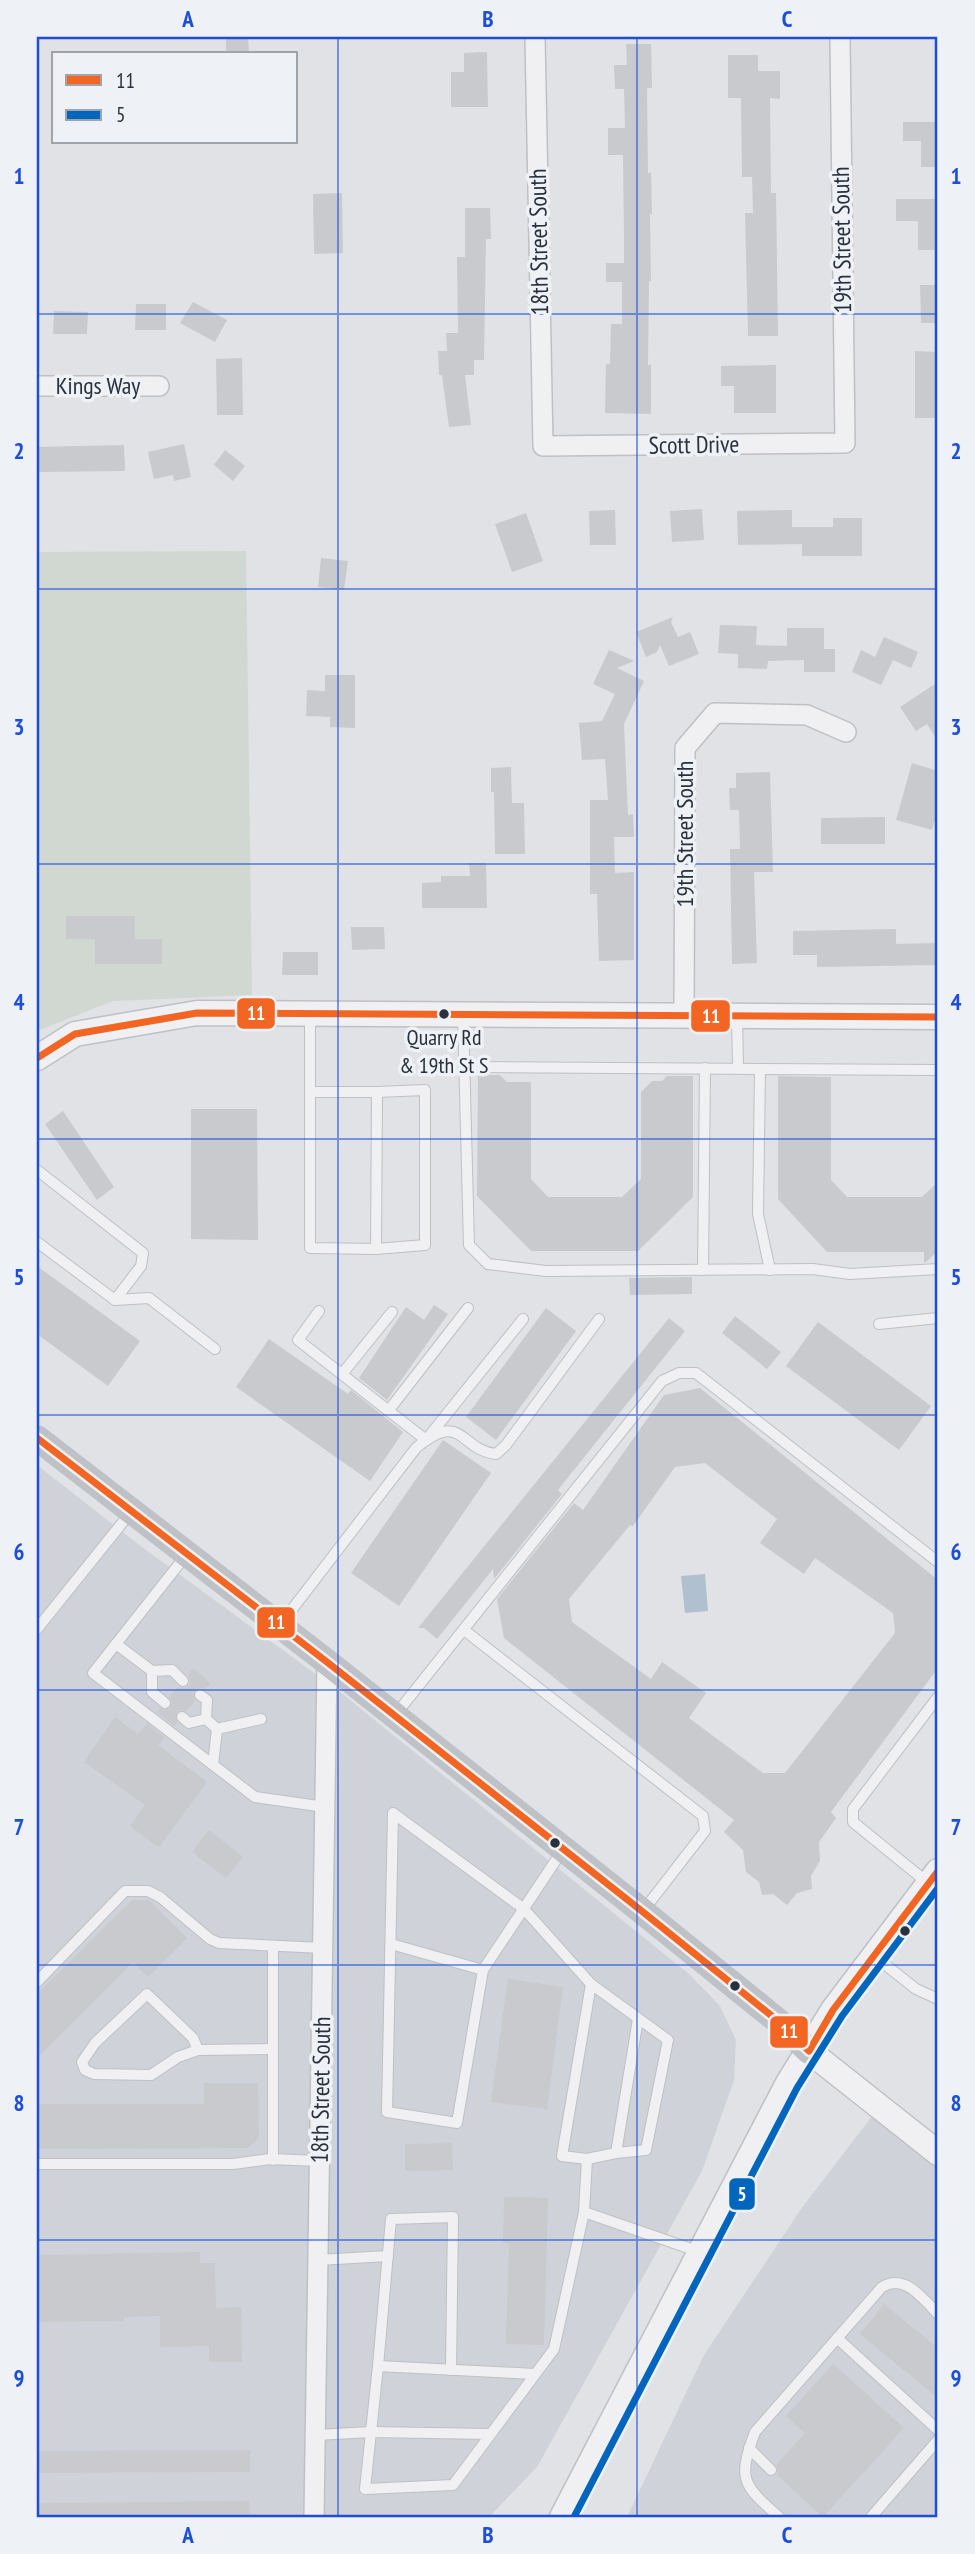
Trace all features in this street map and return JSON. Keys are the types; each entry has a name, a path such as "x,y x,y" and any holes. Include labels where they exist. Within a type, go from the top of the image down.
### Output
{"main road":[{"path":"37,1438 327,1662 643,1912 778,2021 809,2051"}],"street":[{"name":"18th Street South","path":"535,37 543,446"},
{"name":"19th Street South","path":"840,37 845,443"},
{"name":"Kings Way","path":"37,386 159,386"},
{"name":"Scott Drive","path":"543,446 845,443"},
{"name":"19th Street South","path":"684,1015 685,748 715,713 807,715 846,732"},
{"path":"37,1058 75,1034 197,1013 938,1017"},
{"name":"18th Street South","path":"314,2517 327,1662"},
{"path":"562,2517 788,2083 833,2010 933,1877"},
{"path":"809,2051 938,2153"}],"lane":[{"path":"310,1013 310,1092 310,1248 376,1249 425,1245 425,1090 310,1092"},
{"path":"463,1014 469,1245 488,1264 546,1271 813,1269 850,1274 938,1269"},
{"path":"737,1016 738,1068"},
{"path":"464,1068 938,1070"},
{"path":"703,1270 705,1068"},
{"path":"760,1069 758,1214 770,1270"},
{"path":"376,1249 377,1092"},
{"path":"37,1170 143,1252 142,1266 115,1300"},
{"path":"37,1242 115,1300 149,1298 215,1349"},
{"path":"389,1410 468,1308"},
{"path":"319,1311 298,1340 426,1440"},
{"path":"342,1374 392,1312"},
{"path":"879,1324 938,1318"},
{"path":"280,1626 416,1448 426,1440 523,1319"},
{"path":"426,1440 447,1431 457,1432 488,1453 496,1454 506,1445 599,1319"},
{"path":"395,1716 662,1381 679,1373 696,1373 938,1562"},
{"path":"37,1629 132,1512"},
{"path":"187,1554 93,1673 255,1797 325,1807"},
{"path":"464,1630 703,1816 705,1831 643,1912"},
{"path":"116,1644 152,1671 172,1670 183,1681"},
{"path":"152,1671 152,1692 165,1703"},
{"path":"200,1695 207,1700 206,1719"},
{"path":"933,1877 853,1822 853,1809 938,1697"},
{"path":"182,1717 189,1723 206,1719"},
{"path":"206,1719 218,1729"},
{"path":"218,1729 261,1719"},
{"path":"213,1765 218,1729"},
{"path":"563,1849 524,1909 483,1970 457,2123 387,2112 393,1813 524,1909 591,1984 668,2040 646,2150 616,2152 587,2159 562,2156 591,1984"},
{"path":"37,1982 125,1891 148,1891 160,1897 210,1939 219,1943 323,1948"},
{"path":"391,1944 483,1970"},
{"path":"273,1946 274,2160"},
{"path":"873,1955 916,1989 938,2000"},
{"path":"198,2050 193,2038 148,1994 95,2043 82,2062 85,2070 94,2074 150,2075 178,2057 198,2050 273,2049"},
{"path":"616,2152 638,2019"},
{"path":"451,2370 453,2217 391,2219 365,2489 453,2485 554,2348 584,2212 587,2159"},
{"path":"37,2164 320,2161"},
{"path":"584,2212 701,2252"},
{"path":"318,2260 388,2256"},
{"path":"779,2517 751,2493 746,2483 746,2462 755,2432 882,2287 897,2282 908,2286 938,2314"},
{"path":"837,2339 938,2430"},
{"path":"378,2366 535,2374"},
{"path":"316,2435 371,2432 490,2434"},
{"path":"871,2517 938,2440"},
{"path":"749,2448 771,2470"}],"shaded area":[{"path":"246,551 252,995 113,1001 37,1031 37,552"},
{"path":"37,1465 134,1541 340,1692 689,1974 720,2006 736,2040 734,2080 702,2171 537,2467 489,2517 37,2517"},
{"path":"876,2111 938,2164 938,2517 627,2517 704,2355 801,2209"}],"water":[{"path":"705,1574 708,1611 685,1613 681,1576"}],"building":[{"path":"226,37 248,37 249,52 226,52"},
{"path":"626,44 651,44 652,88 647,88 648,173 651,173 652,214 648,365 651,365 651,414 605,413 606,364 610,364 611,324 622,324 622,282 606,282 606,263 624,263 623,155 608,155 608,128 625,128 624,89 615,89 614,65 627,65"},
{"path":"487,52 488,107 451,107 451,72 464,72 464,53"},
{"path":"728,55 758,55 758,71 780,71 780,99 770,98 771,193 776,193 778,336 748,336 745,213 753,213 752,177 742,177 741,98 728,98"},
{"path":"903,122 938,122 938,167 921,167 921,141 903,141"},
{"path":"342,193 343,253 314,254 313,194"},
{"path":"896,199 938,199 938,250 918,250 918,221 896,221"},
{"path":"465,208 490,208 491,239 486,239 484,360 474,360 474,375 465,375 471,425 449,427 442,375 439,375 438,351 447,351 446,333 458,333 457,257 465,257"},
{"path":"920,285 936,285 937,323 921,323"},
{"path":"193,302 227,320 215,342 180,323"},
{"path":"136,304 166,304 166,330 135,330"},
{"path":"54,311 88,312 87,334 53,334"},
{"path":"915,351 938,352 938,418 915,418"},
{"path":"242,358 243,415 217,415 216,359"},
{"path":"776,365 776,413 734,413 734,386 721,386 721,366"},
{"path":"184,444 191,477 174,481 173,475 154,479 148,452"},
{"path":"124,445 125,471 37,472 37,447"},
{"path":"225,450 245,466 233,481 214,465"},
{"path":"702,509 704,540 672,542 670,511"},
{"path":"615,510 616,545 590,545 589,511"},
{"path":"792,510 792,527 833,527 833,518 862,518 862,556 802,556 802,544 738,545 737,511"},
{"path":"526,513 543,561 512,572 495,524"},
{"path":"321,558 348,561 344,590 318,587"},
{"path":"673,617 671,622 678,637 690,632 699,654 669,666 660,645 657,652 646,657 636,632"},
{"path":"720,625 757,626 756,645 787,646 787,628 824,628 824,649 835,649 835,672 804,672 804,660 768,661 767,669 738,668 738,654 718,653"},
{"path":"884,637 918,652 911,668 893,660 881,685 852,672 861,650 875,657"},
{"path":"609,650 634,661 617,668 644,681 624,724 628,815 633,814 634,837 614,837 615,873 634,872 634,960 599,961 597,894 590,894 590,800 608,800 605,759 582,760 579,723 602,721 615,694 593,684"},
{"path":"325,675 355,675 355,728 330,727 330,717 306,716 307,690 325,691"},
{"path":"938,682 938,741 927,724 916,731 900,707"},
{"path":"912,763 938,771 938,809 932,830 896,820"},
{"path":"511,767 512,803 524,803 525,854 495,854 491,768"},
{"path":"770,772 773,872 754,872 757,963 732,964 730,849 740,849 739,810 730,810 729,788 736,788 736,773"},
{"path":"885,817 885,844 821,844 821,818"},
{"path":"469,863 486,863 487,908 422,908 422,883 441,882 441,876 470,876"},
{"path":"66,916 135,916 135,939 162,939 162,964 95,964 95,939 66,939"},
{"path":"351,927 384,927 385,949 352,950"},
{"path":"896,929 896,944 938,943 938,965 817,967 817,955 793,955 793,931"},
{"path":"283,952 318,952 318,975 282,975"},
{"path":"478,1075 500,1075 507,1082 531,1082 531,1179 548,1197 622,1197 641,1179 641,1092 652,1081 662,1081 667,1076 693,1076 693,1197 638,1251 531,1251 477,1196"},
{"path":"778,1076 831,1077 831,1180 847,1197 922,1197 938,1182 938,1251 926,1262 924,1252 827,1252 778,1199"},
{"path":"191,1109 257,1109 258,1240 191,1239"},
{"path":"63,1111 114,1187 97,1200 45,1124"},
{"path":"37,1266 140,1341 108,1386 37,1334"},
{"path":"692,1277 692,1294 630,1295 629,1278"},
{"path":"434,1305 448,1314 387,1400 359,1378 406,1307 424,1320"},
{"path":"546,1308 576,1331 496,1440 466,1417"},
{"path":"735,1316 781,1352 767,1369 722,1333"},
{"path":"669,1318 685,1331 558,1490 562,1494 494,1579 493,1569 437,1639 424,1628 418,1628"},
{"path":"818,1322 931,1406 899,1450 786,1366"},
{"path":"269,1339 348,1394 351,1390 403,1432 370,1481 236,1387"},
{"path":"700,1388 938,1580 938,1668 831,1812 836,1818 819,1842 820,1861 811,1876 812,1889 797,1893 787,1905 773,1894 762,1895 759,1882 746,1872 743,1850 724,1832 734,1820 504,1638 497,1599 574,1503 583,1510 664,1395","holes":["705,1463 777,1519 760,1543 804,1574 815,1558 893,1613 895,1633 785,1773 763,1773 689,1718 706,1693 662,1662 651,1679 572,1622 569,1599 630,1525 633,1526 675,1467"]},
{"path":"443,1440 491,1473 399,1606 351,1573"},
{"path":"193,1668 210,1683 205,1689 194,1690 195,1701 186,1711 180,1710 176,1713 177,1722 174,1726 157,1712 160,1708 167,1710 171,1707 172,1701 169,1697 178,1687 189,1686 188,1675"},
{"path":"115,1717 138,1734 147,1724 165,1737 158,1745 207,1782 159,1847 130,1826 145,1805 84,1762"},
{"path":"209,1830 243,1857 226,1878 192,1852"},
{"path":"132,1900 149,1900 187,1938 148,1977 133,1962 37,2058 37,1994"},
{"path":"508,1979 563,1987 547,2109 491,2102"},
{"path":"204,2083 258,2083 259,2138 248,2148 37,2149 37,2104 204,2104"},
{"path":"452,2143 453,2170 405,2171 405,2144"},
{"path":"504,2197 548,2198 544,2345 506,2344 509,2243 503,2243"},
{"path":"200,2252 200,2263 215,2263 216,2308 241,2307 242,2362 209,2362 209,2346 160,2347 160,2316 124,2317 124,2321 37,2322 37,2255"},
{"path":"884,2304 938,2348 938,2398 860,2334"},
{"path":"833,2364 904,2428 823,2517 777,2475 776,2465 805,2433 786,2416"},
{"path":"250,2450 250,2472 37,2473 37,2451"},
{"path":"249,2501 250,2517 37,2517 37,2503"}],"transit line":[{"name":"11","path":"37,1058 75,1034 197,1013 938,1017"},
{"name":"11","path":"37,1438 327,1662 643,1912 778,2021 809,2051 833,2010 938,1871"},
{"name":"5","path":"574,2517 797,2088 842,2016 938,1888"}],"place":[{"name":"Quarry Rd & 19th St S","path":"444,1014"}]}
